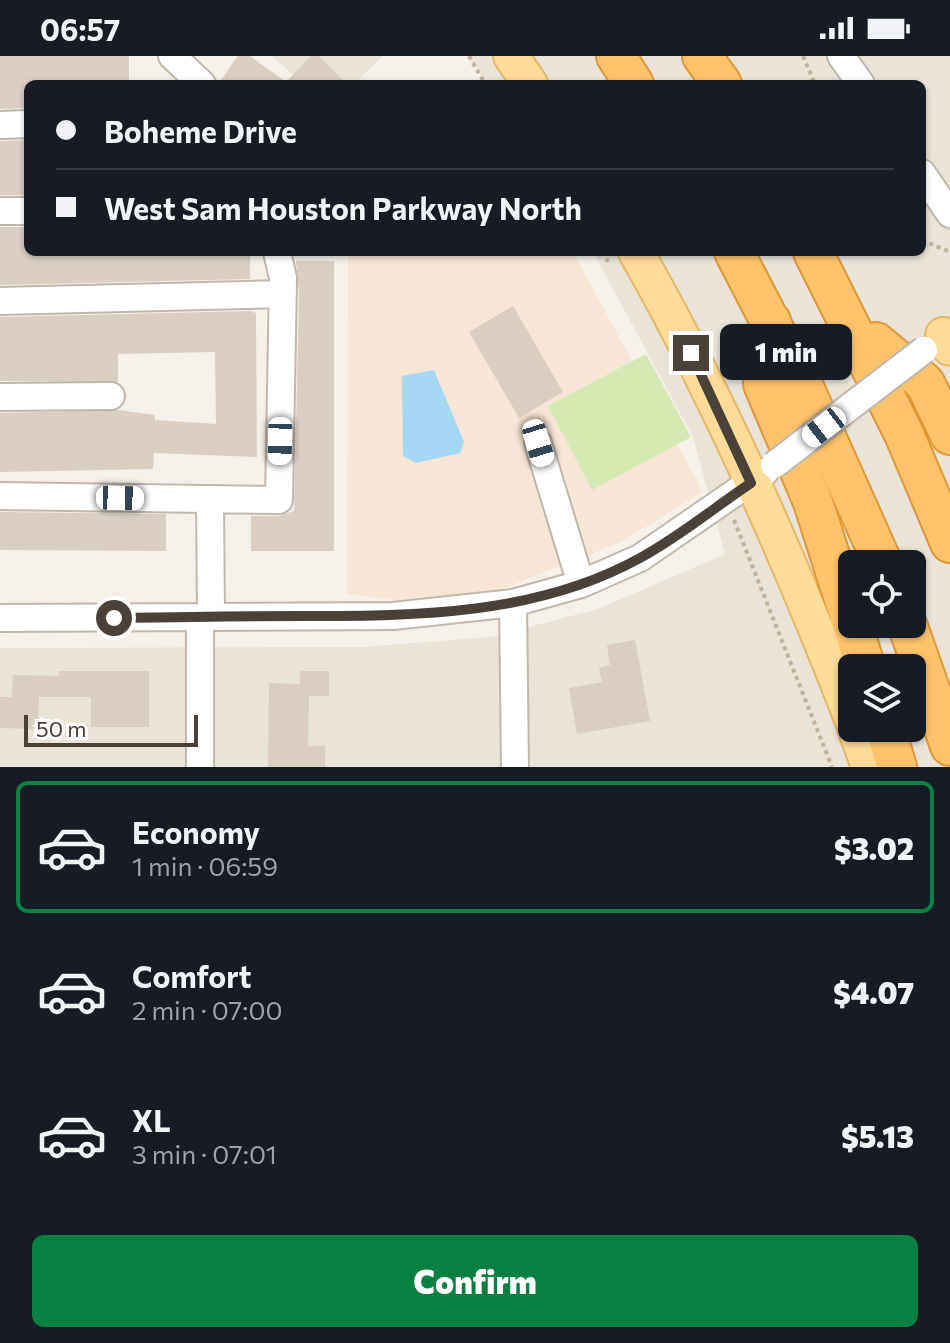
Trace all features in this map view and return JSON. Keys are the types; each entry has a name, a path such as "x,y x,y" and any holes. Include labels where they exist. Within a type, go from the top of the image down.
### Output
{"highway":[{"path":"616,56 631,80"},
{"path":"702,56 719,80"},
{"path":"736,256 839,462 877,550"},
{"path":"815,256 850,321 950,543"},
{"path":"771,321 763,384 813,502 862,654"},
{"path":"850,321 925,383 950,435"},
{"path":"912,638 950,746"},
{"path":"889,742 897,767"}],"main road":[{"path":"511,56 527,80"},
{"path":"638,256 763,474 838,680"},
{"path":"860,742 869,767"}],"street":[{"path":"172,56 198,80"},
{"path":"841,56 858,80"},
{"path":"0,125 24,124"},
{"path":"926,179 950,214"},
{"path":"0,211 24,211"},
{"path":"0,496 279,500 283,294 278,256"},
{"path":"0,301 283,294"},
{"path":"0,618 393,616 513,603 581,584 640,558 763,474 942,341"},
{"path":"0,397 111,396"},
{"path":"538,443 581,584"},
{"path":"200,767 210,499"},
{"path":"513,603 515,767"}],"path":[{"path":"469,56 483,80"},
{"path":"803,56 813,80"},
{"path":"926,242 950,252"},
{"path":"743,545 832,767"}],"shaded area":[{"path":"272,56 383,56 358,80 299,80"},
{"path":"468,56 950,56 950,767 0,767 0,648 363,647 491,637 598,609 725,554 693,437 595,256 926,256 926,80 484,80"},
{"path":"348,256 575,256 703,492 621,542 499,590 396,600 347,594"}],"green space":[{"path":"646,354 691,437 592,490 548,406"}],"water":[{"path":"434,370 464,442 460,453 416,463 403,456 402,376"}],"building":[{"path":"0,56 129,56 129,80 24,80 24,108 0,109"},
{"path":"238,56 250,56 283,80 221,80"},
{"path":"311,56 319,56 343,80 288,80"},
{"path":"24,140 24,195 0,195 0,141"},
{"path":"0,227 24,227 24,256 250,256 250,279 0,285"},
{"path":"296,261 334,261 334,551 251,551 251,516 279,516 294,511 299,294"},
{"path":"513,306 563,392 519,418 469,332"},
{"path":"256,313 257,457 154,453 153,469 0,472 0,413 118,410 155,415 155,420 216,424 215,352 118,354 118,382 0,381 0,317"},
{"path":"0,512 166,514 166,551 0,550"},
{"path":"635,640 650,721 577,734 569,688 602,682 599,668 610,665 607,645"},
{"path":"59,671 149,671 149,727 91,727 91,697 39,697 38,729 0,728 0,697 12,697 13,675 59,676"},
{"path":"300,671 329,671 329,696 309,696 308,746 325,746 325,767 268,767 269,683 300,684"}],"route":[{"path":"114,618 393,616 460,611 513,603 581,584 640,558 751,483 691,353"}]}
